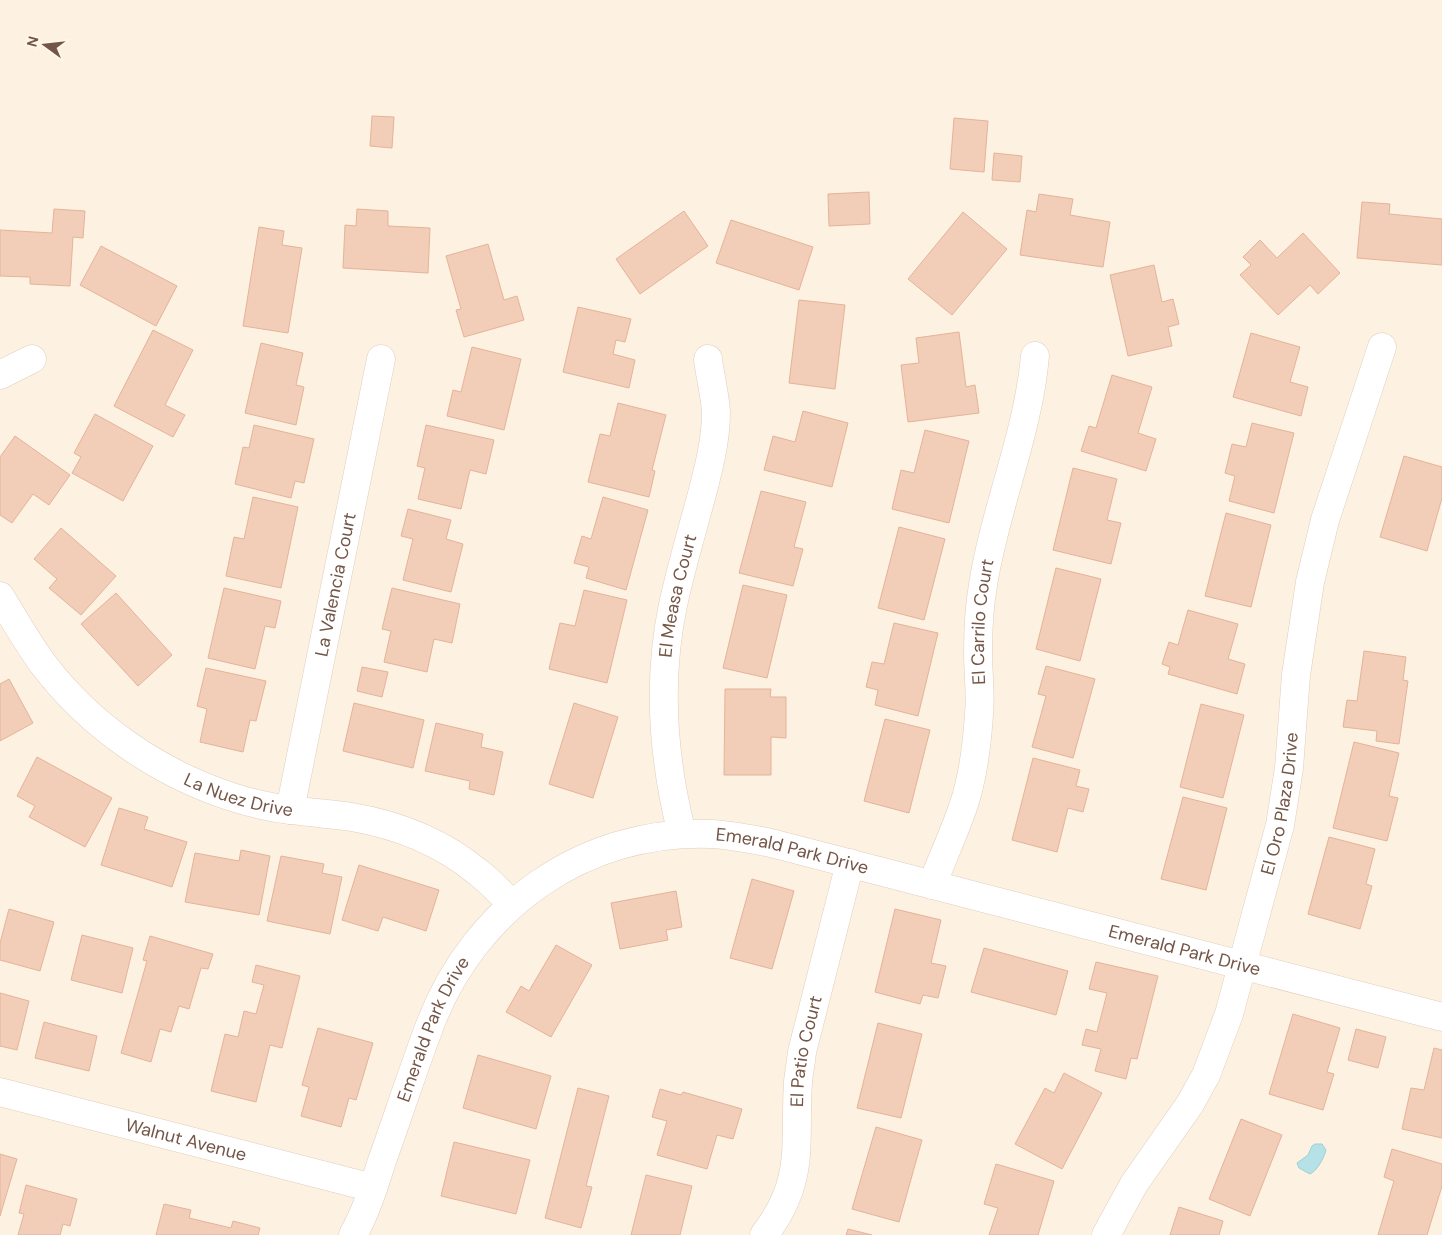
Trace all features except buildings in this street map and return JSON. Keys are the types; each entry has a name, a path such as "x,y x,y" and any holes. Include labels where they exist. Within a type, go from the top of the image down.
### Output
{"street":[{"name":"El Oro Plaza Drive","path":"1106,1235 1134,1184 1190,1104 1206,1075 1229,1014 1280,825 1289,768 1296,675 1310,582 1325,520 1382,347"},
{"name":"El Carrilo Court","path":"932,885 963,806 971,775 979,711 979,618 983,585 989,552 1033,386 1035,356"},
{"path":"0,375 32,359"},
{"name":"La Valencia Court","path":"290,810 381,359"},
{"name":"El Measa Court","path":"682,834 671,788 664,738 664,672 673,606 709,464 714,437 716,410 708,359"},
{"name":"La Nuez Drive","path":"3,609 60,684 89,714 142,755 202,786 234,797 290,810 378,822 405,831 431,842 456,856 479,873 512,904"},
{"name":"Emerald Park Drive","path":"353,1235 373,1188 441,998 472,947 491,924 512,904 559,871 614,847 643,840 682,834 712,834 742,837 771,843 1442,1017"},
{"name":"El Patio Court","path":"764,1235 774,1222 788,1196 796,1168 798,1082 802,1052 850,864"},
{"name":"Walnut Avenue","path":"0,1092 373,1188"}],"water":[{"path":"1315,1144 1322,1144 1326,1150 1320,1164 1310,1174 1299,1168 1297,1163 1308,1155"}]}
